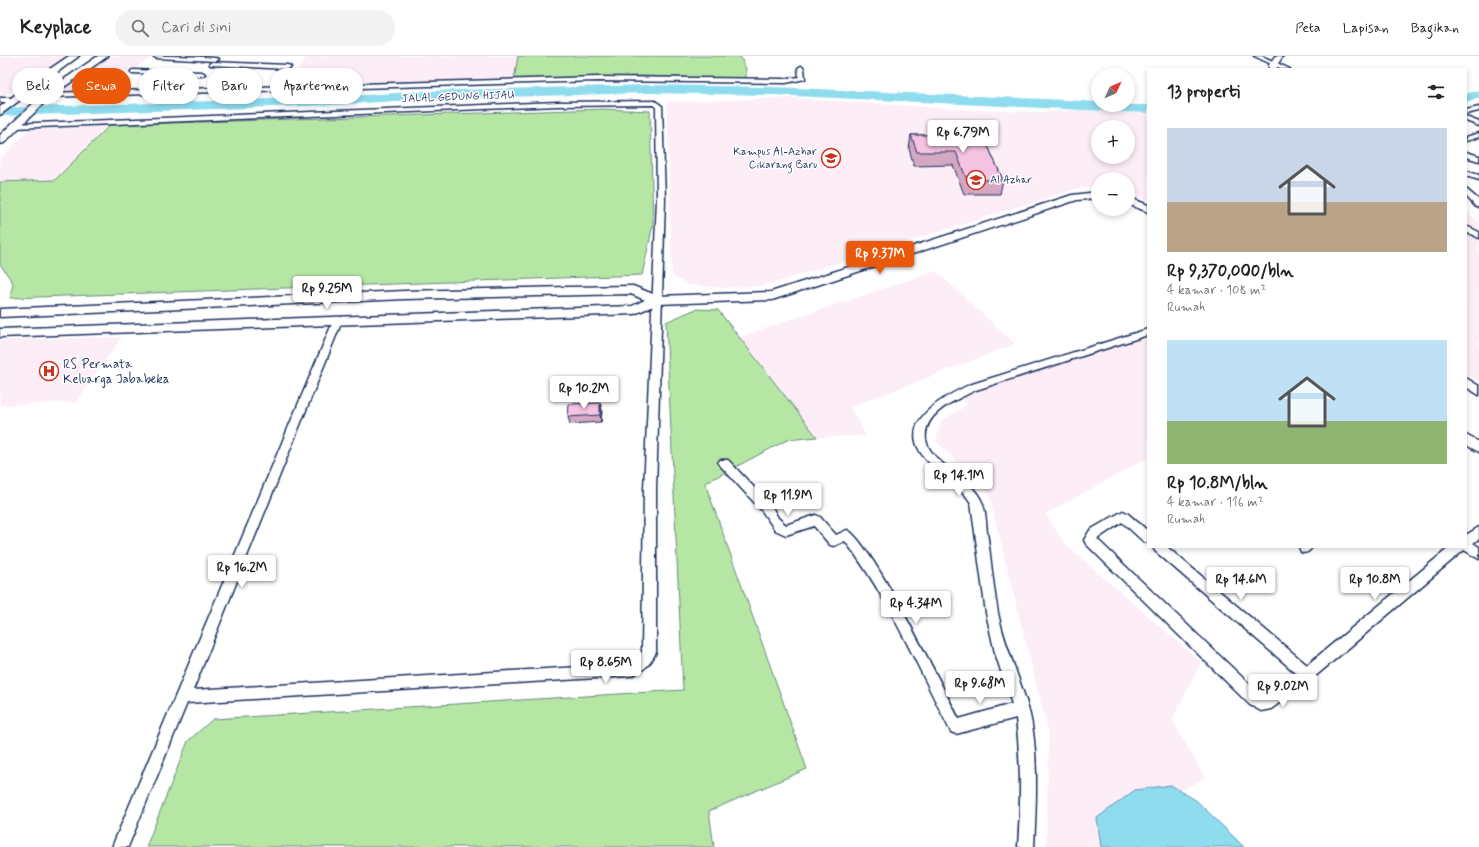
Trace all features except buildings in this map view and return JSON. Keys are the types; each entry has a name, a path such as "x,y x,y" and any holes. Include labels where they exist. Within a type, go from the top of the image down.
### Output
{"street":[{"path":"0,112 7,102 75,56"},
{"path":"64,83 104,56"},
{"path":"156,56 288,67"},
{"path":"1257,56 1276,62 1285,68"},
{"path":"199,77 216,60"},
{"path":"199,92 598,79 786,81 803,78 801,68"},
{"path":"133,72 202,74"},
{"path":"64,95 139,93"},
{"path":"0,141 38,104"},
{"name":"JALAL GEDUNG HIJAU","path":"16,125 558,104 656,104 659,106 661,199 656,300"},
{"path":"1467,112 1479,109"},
{"path":"1467,119 1479,124"},
{"path":"1468,139 1479,135"},
{"path":"1468,139 1479,142"},
{"path":"1467,154 1479,159"},
{"path":"1467,173 1479,178"},
{"path":"1467,192 1478,203"},
{"path":"0,313 405,295 568,291 633,290 656,300 724,300 782,294 1076,197 1091,196"},
{"path":"1135,203 1147,209"},
{"path":"1467,229 1479,235"},
{"path":"0,333 634,310 656,300"},
{"path":"184,697 630,670 641,665 649,652 650,489 655,375 656,300"},
{"path":"120,847 184,697 337,321"},
{"path":"1026,847 1028,818 1027,754 1022,712 1002,653 992,613 977,503 972,492 927,453 920,434 922,424 924,419 939,406 967,389 1147,332"},
{"path":"1467,383 1479,391"},
{"path":"1467,441 1479,448"},
{"path":"724,463 767,508 768,515 783,530 816,520 834,542 847,536 862,554 886,593 956,727 1004,713 1022,712"},
{"path":"1147,537 1122,516 1094,533 1090,536 1090,540 1098,550 1261,704 1266,704 1307,674 1458,548"},
{"path":"1467,541 1479,532"},
{"path":"1467,546 1479,554"},
{"path":"1160,548 1307,674"}],"shaded area":[{"path":"0,56 71,56 51,68 12,68 12,91 0,98"},
{"path":"112,56 153,56 131,72 131,68 93,68"},
{"path":"307,56 518,56 514,80 363,86 363,68 300,68"},
{"path":"72,82 72,93 64,92 64,87"},
{"name":"Kampus Al-Azhar Cikarang Baru","path":"788,98 969,110 1034,112 1081,110 1091,110 1091,112 1147,113 1147,200 1135,194 1135,172 1091,172 1091,187 1076,189 767,285 723,288 687,285 672,275 667,102"},
{"path":"110,125 55,180 0,182 0,159 29,130"},
{"path":"1467,212 1479,223 1479,382 1467,375"},
{"path":"936,271 1015,344 850,407 866,436 817,437 739,337"},
{"path":"1147,330 1147,459 1045,514 1066,545 1201,662 1172,720 1205,778 1101,833 1111,847 1046,847 1049,735 988,491 936,441 941,421 967,405 957,390"},
{"name":"RS Permata Keluarga Jababeka","path":"122,337 76,402 0,405 0,340"}],"green space":[{"path":"518,56 740,56 746,69 746,79 642,76 514,80"},
{"path":"604,109 650,111 653,225 642,275 10,298 13,283 0,264 0,182 55,180 110,125"},
{"path":"696,309 718,310 817,437 787,440 705,483 807,769 709,811 714,847 146,847 188,741 213,719 683,690 666,322"}],"water":[{"path":"1171,785 1197,801 1244,847 1101,847 1097,818 1135,790"}],"waterway":[{"path":"0,112 83,108 333,101 427,95 647,89 773,91 1147,109"},
{"path":"1467,98 1479,94"}],"place":[{"name":"Kampus Al-Azhar Cikarang Baru","path":"831,158"},
{"name":"Al Azhar","path":"976,180"},
{"name":"RS Permata Keluarga Jababeka","path":"49,371"}]}
